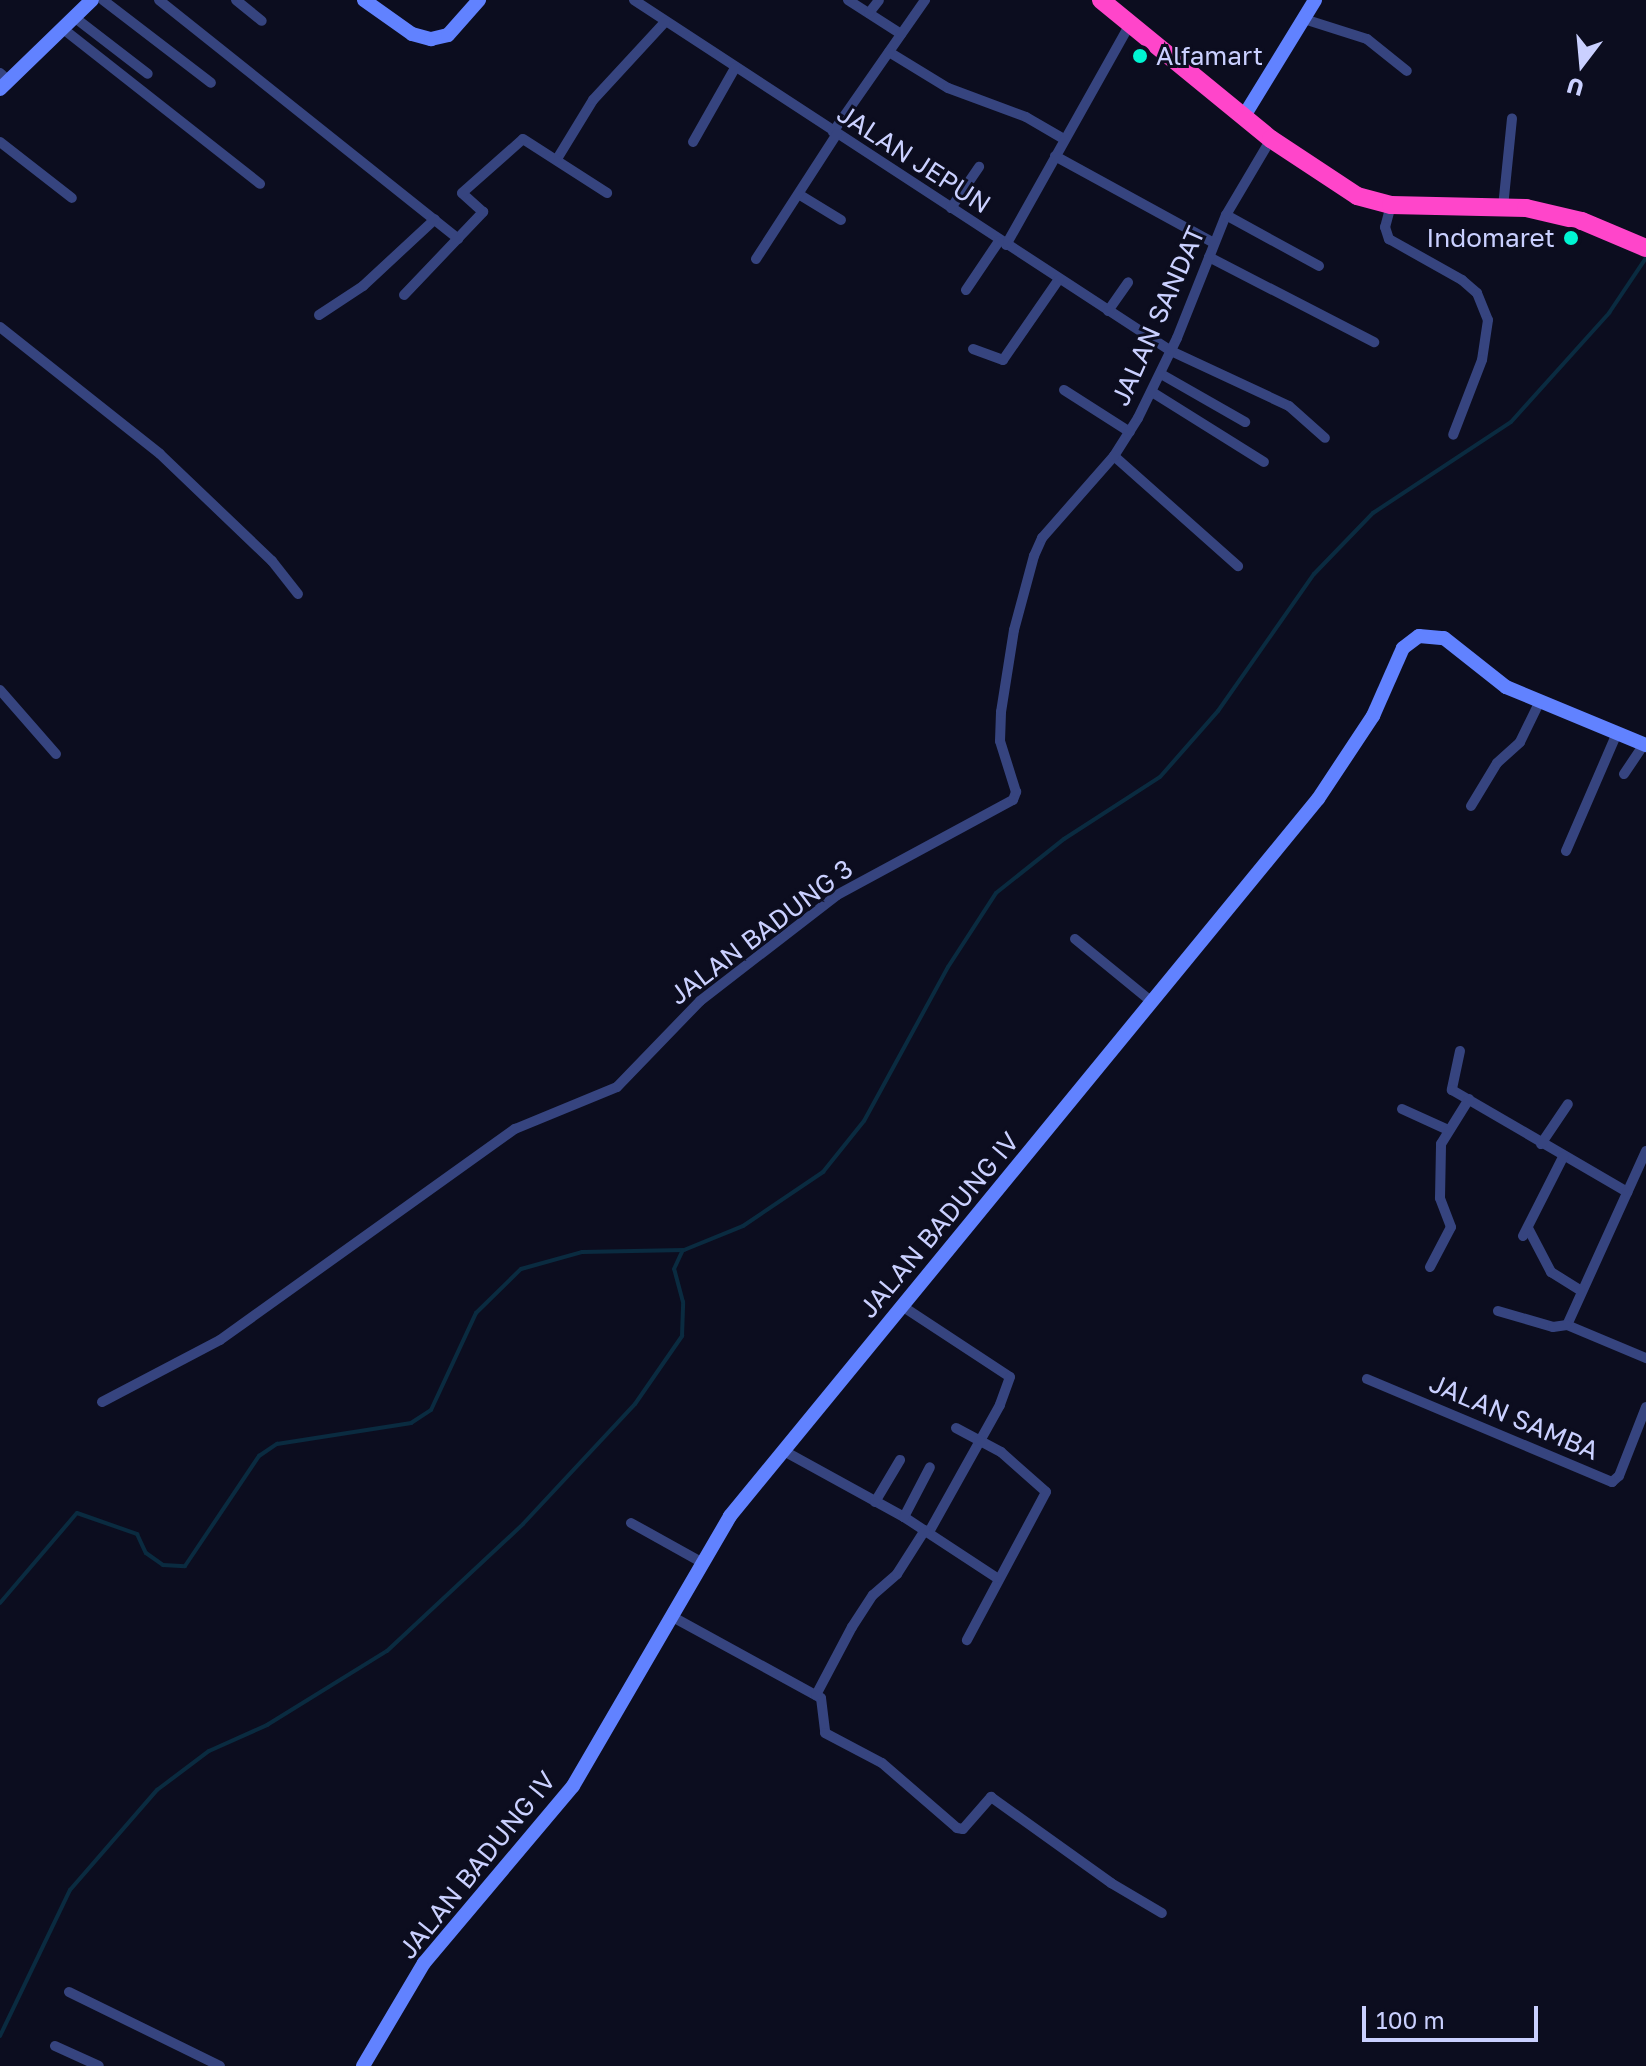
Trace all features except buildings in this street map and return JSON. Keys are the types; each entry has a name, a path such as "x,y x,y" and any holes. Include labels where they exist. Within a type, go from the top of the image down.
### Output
{"highway":[{"path":"1101,0 1271,139 1343,189 1391,205 1503,207 1559,215 1646,248"}],"street":[{"path":"3,81 92,0"},
{"path":"103,0 211,83"},
{"path":"159,0 458,239"},
{"path":"236,0 262,21"},
{"path":"364,0 404,30 431,39 448,35 479,0"},
{"name":"JALAN JEPUN","path":"634,0 1171,351 1289,406 1325,438"},
{"path":"848,0 901,34"},
{"path":"869,13 879,0"},
{"path":"756,259 800,195 835,133 925,0"},
{"path":"1244,116 1315,0"},
{"path":"74,17 148,74"},
{"path":"1304,19 1367,39 1407,71"},
{"path":"557,159 593,100 665,22"},
{"path":"966,290 1002,243 1130,24"},
{"path":"62,28 260,184"},
{"path":"889,52 959,94 1026,117 1064,139"},
{"path":"693,142 735,68"},
{"path":"1503,207 1512,118"},
{"path":"404,295 483,212 462,193 523,139 607,193"},
{"name":"JALAN SANDAT","path":"1009,655 1042,538 1114,456 1130,432 1161,374 1226,215 1271,139"},
{"path":"0,142 72,198"},
{"path":"1055,156 1214,243"},
{"path":"951,208 979,167"},
{"path":"800,195 841,220"},
{"path":"1391,205 1385,227 1389,239 1462,280 1477,293 1488,320 1482,360 1453,435"},
{"path":"1226,215 1319,266"},
{"path":"319,315 363,286 435,219"},
{"path":"1209,257 1374,342"},
{"path":"973,349 1003,360 1059,279"},
{"path":"1108,311 1128,282"},
{"path":"0,327 170,463 272,561 298,594"},
{"path":"1161,374 1245,422"},
{"path":"1064,390 1130,432"},
{"path":"1152,392 1264,462"},
{"path":"1114,456 1238,566"},
{"name":"JALAN BADUNG IV","path":"363,2066 429,1956 573,1786 730,1516 1318,799 1373,716 1403,648 1428,635 1451,642 1483,673 1540,701 1645,745"},
{"name":"JALAN BADUNG 3","path":"102,1402 220,1340 515,1129 617,1087 700,1001 837,895 1013,800 1016,792 1000,741 1009,655"},
{"path":"0,690 56,754"},
{"path":"1471,806 1497,763 1520,742 1540,701"},
{"path":"1566,851 1617,733"},
{"path":"1624,774 1645,745"},
{"path":"1075,939 1152,1002"},
{"path":"1460,1051 1451,1088 1541,1144 1627,1192"},
{"path":"1430,1267 1451,1227 1439,1186 1446,1129 1473,1102"},
{"path":"1541,1144 1568,1104"},
{"path":"1402,1109 1446,1129"},
{"path":"1567,1325 1580,1290 1646,1151"},
{"path":"1563,1157 1526,1232 1551,1272 1580,1290"},
{"path":"816,1695 873,1595 897,1574 927,1531 981,1441 1010,1377 902,1306"},
{"path":"1498,1311 1553,1327 1567,1325 1644,1357 1646,1345"},
{"name":"JALAN SAMBA","path":"1367,1379 1612,1482 1619,1476 1646,1407"},
{"path":"956,1428 981,1441 1046,1492 997,1578 967,1640"},
{"path":"784,1451 904,1517 997,1578"},
{"path":"875,1502 900,1460"},
{"path":"904,1517 930,1467"},
{"path":"631,1523 701,1562"},
{"path":"671,1616 816,1695 825,1708 825,1733 882,1763 957,1828 963,1829 991,1797 1111,1883 1162,1913"},
{"path":"69,1992 220,2066"},
{"path":"55,2046 99,2066"}],"waterway":[{"path":"0,1603 77,1513 137,1534 146,1553 163,1565 185,1566 259,1456 277,1444 411,1423 431,1410 476,1313 521,1269 582,1252 684,1250 743,1226 823,1172 864,1121 948,967 996,893 1064,839 1160,777 1218,711 1314,574 1373,513 1511,422 1609,313 1646,258"},
{"path":"0,2036 70,1890 157,1790 209,1751 267,1725 387,1651 523,1524 635,1404 682,1336 683,1302 674,1269 683,1250"}],"place":[{"name":"Alfamart","path":"1140,56"},
{"name":"Indomaret","path":"1571,238"}]}
